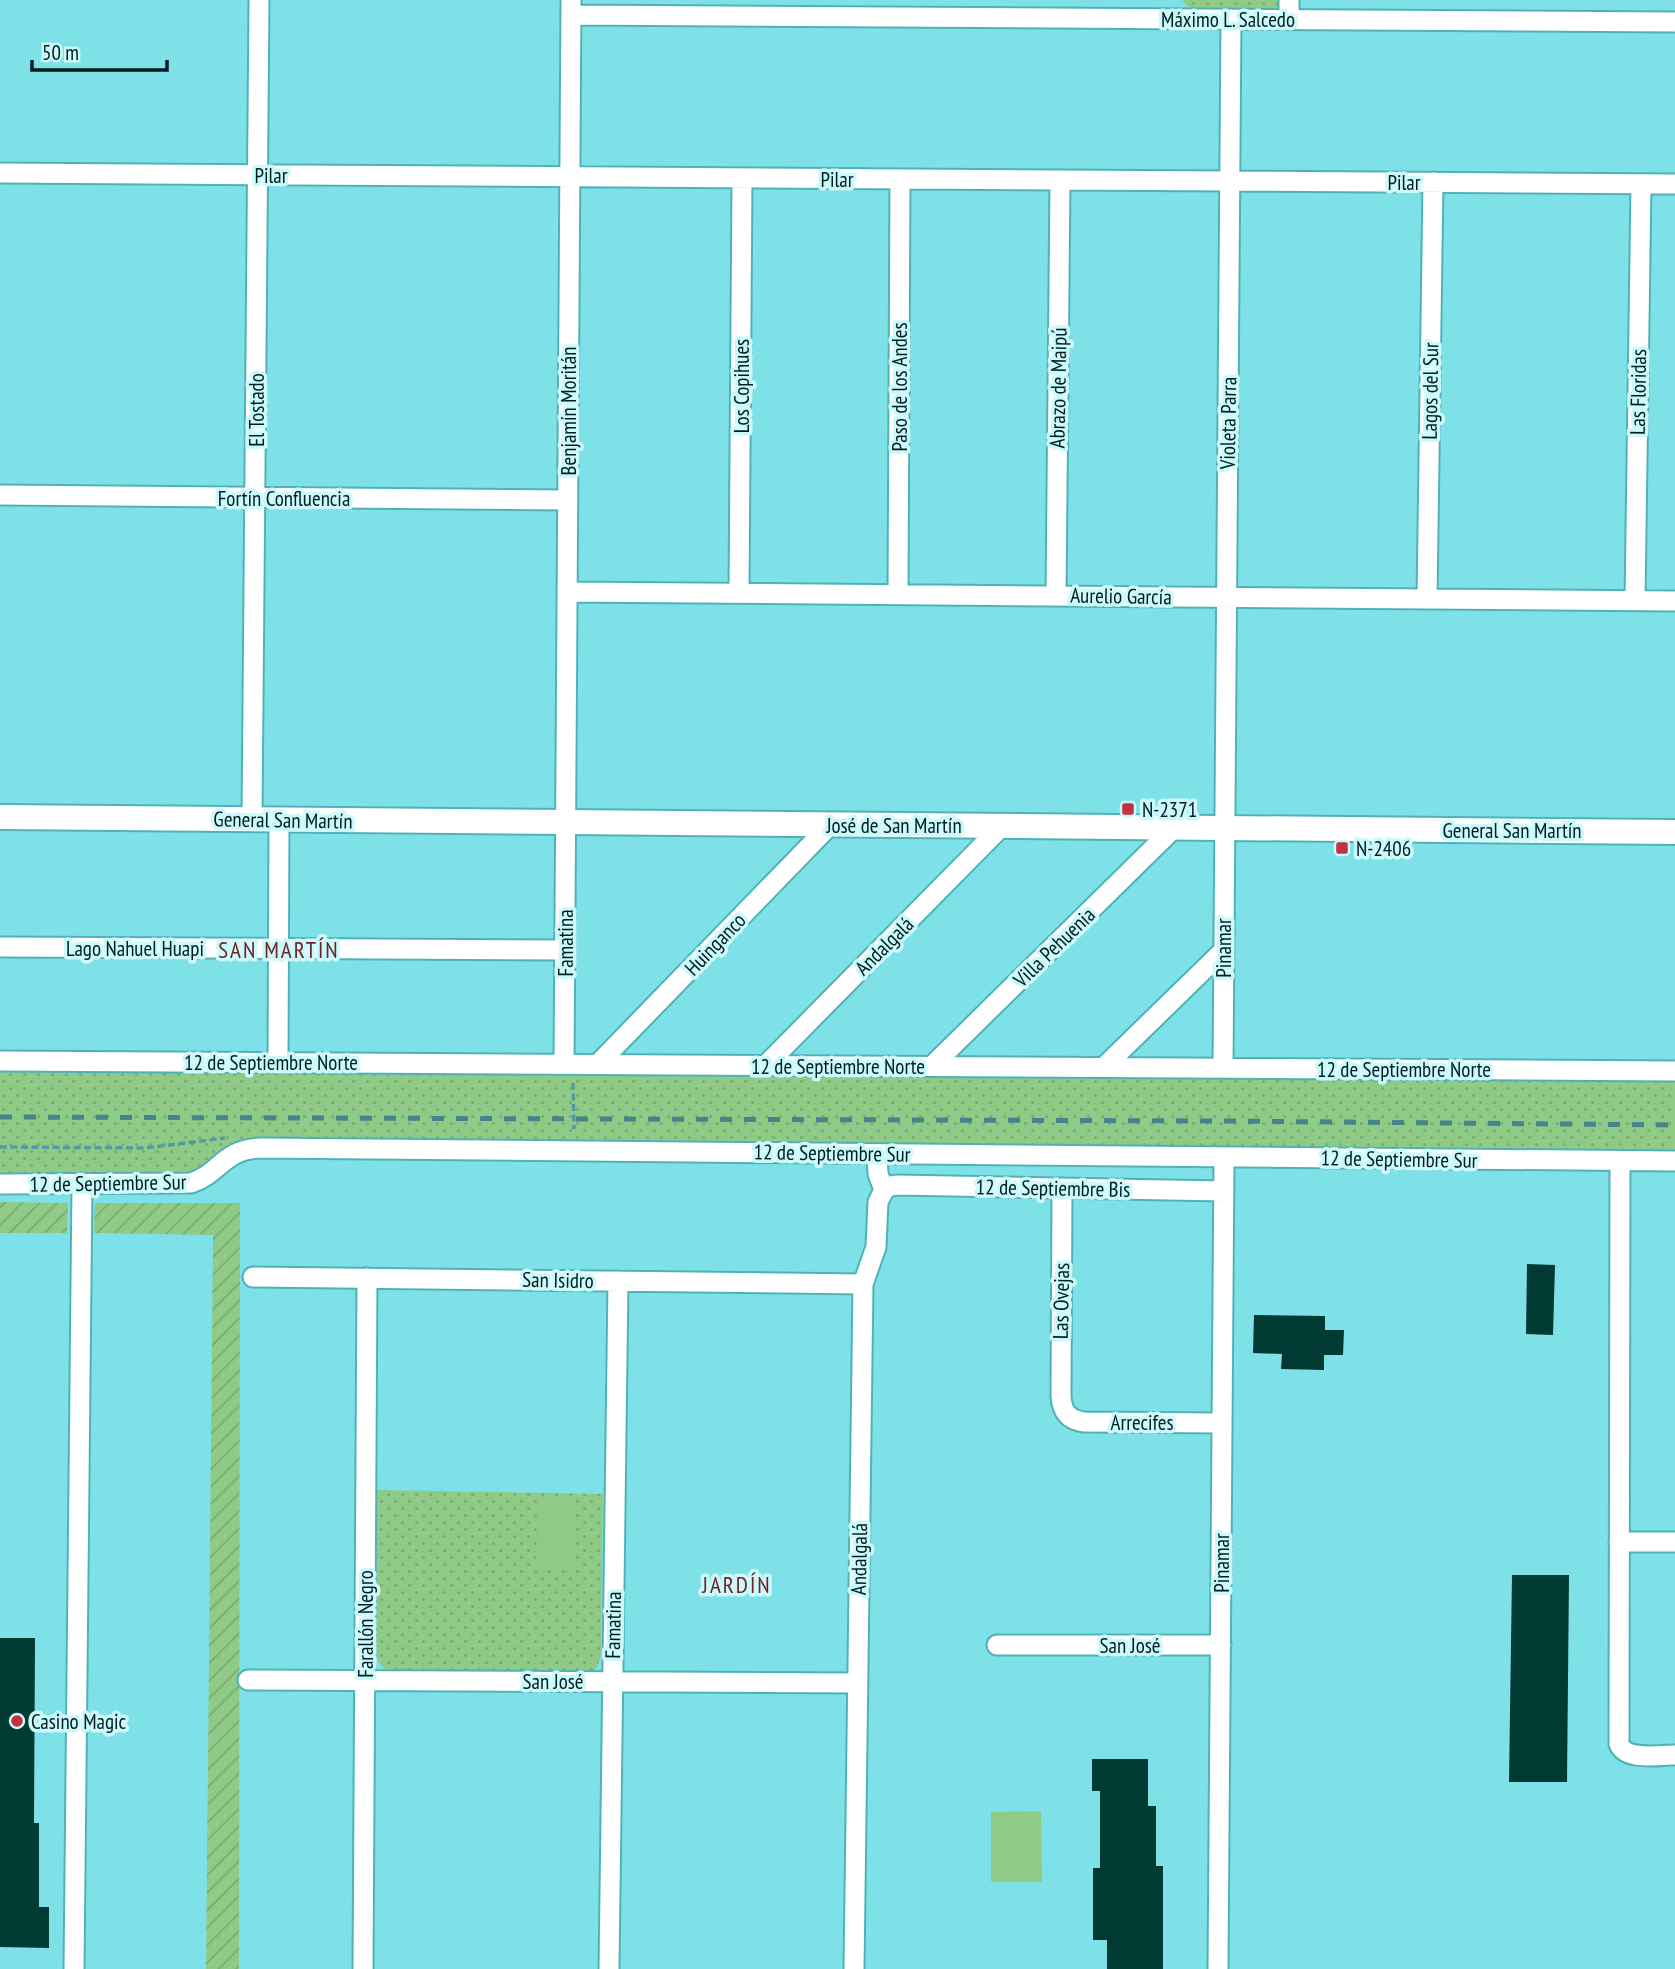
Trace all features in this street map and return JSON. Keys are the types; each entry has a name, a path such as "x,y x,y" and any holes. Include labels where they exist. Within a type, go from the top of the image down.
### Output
{"main road":[{"name":"General San Martín","path":"0,817 565,822"},
{"name":"José de San Martín","path":"565,822 1224,828"},
{"name":"General San Martín","path":"1224,828 1675,832"}],"street":[{"name":"El Tostado","path":"252,819 259,0"},
{"name":"Máximo L. Salcedo","path":"571,7 1172,9 1231,19 1289,10 1675,22"},
{"name":"Benjamín Moritán","path":"565,822 571,7"},
{"name":"Violeta Parra","path":"1224,828 1231,19"},
{"name":"Pilar","path":"0,173 1675,184"},
{"name":"Los Copihues","path":"739,593 742,178"},
{"name":"Paso de los Andes","path":"898,594 901,179"},
{"name":"Abrazo de Maipú","path":"1056,596 1060,180"},
{"name":"Lagos del Sur","path":"1427,599 1433,183"},
{"name":"Las Floridas","path":"1635,600 1641,184"},
{"name":"Fortín Confluencia","path":"0,495 567,500"},
{"name":"Aurelio García","path":"567,592 1675,601"},
{"path":"278,1062 279,820"},
{"name":"Famatina","path":"564,1064 565,822"},
{"name":"Huinganco","path":"598,1064 831,824"},
{"name":"Andalgalá","path":"766,1065 1002,826"},
{"name":"Villa Pehuenia","path":"932,1066 1175,827"},
{"name":"Pinamar","path":"1223,1068 1224,828"},
{"name":"Lago Nahuel Huapi","path":"0,947 565,950"},
{"path":"1104,1067 1223,951"},
{"name":"12 de Septiembre Norte","path":"0,1061 1675,1071"},
{"name":"12 de Septiembre Sur","path":"0,1184 191,1183 205,1177 231,1155 253,1149 1675,1161"},
{"name":"Andalgalá","path":"854,1969 863,1284 876,1247 878,1202 884,1190 878,1174 877,1154"},
{"name":"Pinamar","path":"1218,1969 1224,1157"},
{"path":"1620,1161 1619,1744 1622,1751 1629,1754 1675,1755"},
{"path":"74,1969 82,1185"},
{"name":"12 de Septiembre Bis","path":"884,1190 894,1185 1224,1191"},
{"name":"Las Ovejas","path":"1062,1188 1060,1396 1065,1414"},
{"name":"San Isidro","path":"253,1277 863,1284"},
{"name":"Farallón Negro","path":"363,1969 367,1278"},
{"name":"Famatina","path":"609,1969 618,1281"},
{"name":"Arrecifes","path":"1065,1414 1083,1422 1222,1423"},
{"path":"1619,1542 1675,1542"},
{"name":"San José","path":"997,1645 1221,1645"},
{"name":"San José","path":"248,1680 858,1683"}],"path":[{"path":"564,1064 573,1075 574,1129"}],"green space":[{"path":"1182,0 1282,0 1278,7 1270,11 1195,10"},
{"path":"0,1072 1675,1082 1675,1154 252,1144 189,1174 0,1175"},
{"path":"0,1202 68,1203 67,1233 0,1233"},
{"path":"95,1203 240,1203 239,1969 206,1969 213,1235 94,1233"},
{"path":"377,1490 603,1494 601,1655 597,1668 588,1673 396,1672 384,1668 376,1651"},
{"path":"537,1500 574,1500 573,1567 536,1567"},
{"path":"1041,1811 1042,1882 991,1882 991,1812"}],"building":[{"path":"1527,1264 1555,1265 1553,1335 1526,1334"},
{"path":"1254,1315 1325,1316 1325,1330 1344,1330 1343,1355 1324,1355 1324,1370 1281,1369 1282,1354 1253,1353"},
{"path":"1512,1575 1569,1575 1567,1782 1509,1782"},
{"name":"Casino Magic","path":"0,1638 35,1638 34,1823 39,1823 39,1907 49,1907 49,1948 0,1947"},
{"path":"1092,1759 1148,1759 1148,1806 1156,1806 1156,1866 1163,1866 1163,1969 1107,1969 1107,1940 1093,1940 1093,1868 1100,1868 1100,1791 1092,1791"}],"railway":[{"path":"0,1117 1675,1125"}],"place":[{"name":"N-2371","path":"1128,809"},
{"name":"N-2406","path":"1342,848"},
{"name":"Casino Magic","path":"17,1721"}],"district":[{"name":"SAN MARTÍN","path":"279,949"},
{"name":"JARDÍN","path":"737,1584"}]}
